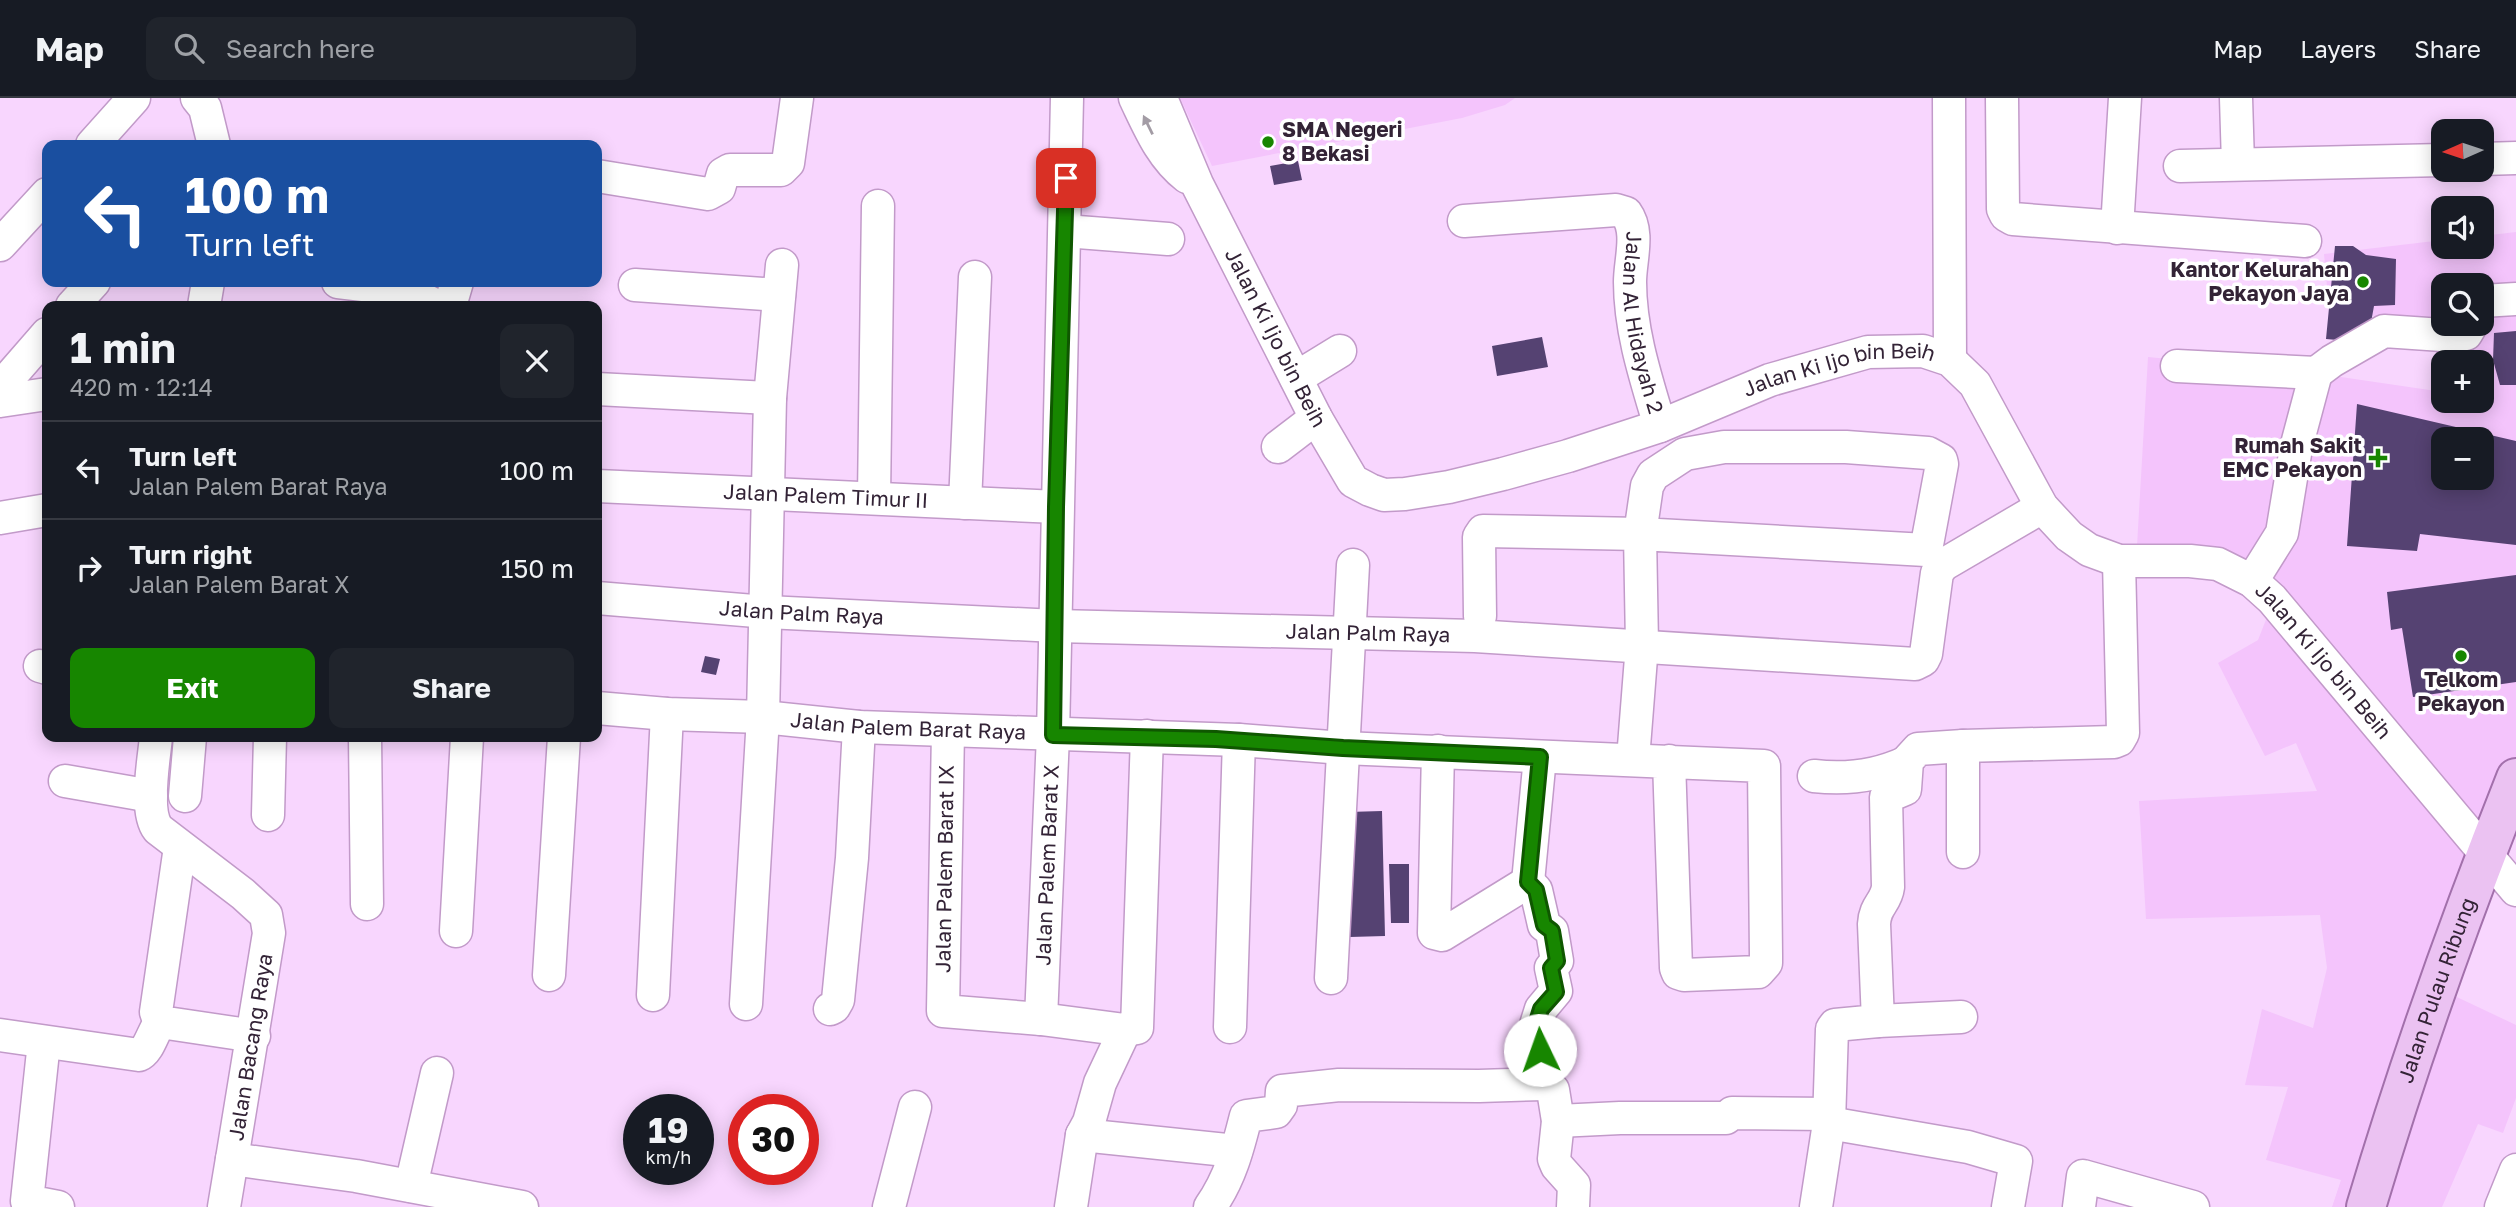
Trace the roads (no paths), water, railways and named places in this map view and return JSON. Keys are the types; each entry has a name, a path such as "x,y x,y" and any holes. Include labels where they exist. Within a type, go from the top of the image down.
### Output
{"main road":[{"name":"Jalan Pulau Ribung","path":"2366,1207 2398,1099 2516,778"}],"street":[{"path":"103,139 134,98"},
{"path":"197,98 205,108 213,140"},
{"path":"602,177 708,194 719,188 723,174 730,170 781,170 788,163 797,98"},
{"name":"Jalan Palem Barat X","path":"1041,1019 1053,735 1067,98"},
{"name":"Jalan Ki Ijo bin Beih","path":"1135,98 1157,144 1176,169 1196,184"},
{"name":"Jalan Ki Ijo bin Beih","path":"1161,98 1196,184 1316,418 1353,481 1384,495 1448,487 1568,456 1660,426 1770,380 1868,352 1923,351 1951,360 1975,384 2042,507 2068,536 2089,550 2119,561 2190,561 2218,564 2252,581 2272,599 2516,890"},
{"path":"1949,98 1951,360"},
{"path":"2002,98 2003,209 2006,215 2013,219 2305,241"},
{"path":"2117,228 2125,98"},
{"path":"2236,98 2238,164"},
{"path":"2494,159 2516,158"},
{"path":"2180,166 2431,160"},
{"path":"0,245 42,199"},
{"path":"874,497 878,206"},
{"name":"Jalan Al Hidayah 2","path":"1464,221 1616,210 1626,213 1631,219 1633,240 1630,283 1635,326 1642,367 1660,426"},
{"path":"1065,231 1168,239"},
{"path":"965,503 975,277"},
{"path":"635,285 781,280 770,398 763,717 746,1004"},
{"path":"77,301 90,287"},
{"path":"380,287 405,290 427,301"},
{"path":"2494,300 2516,299"},
{"path":"2252,581 2281,533 2296,448 2316,373 2332,360 2384,331 2431,334"},
{"path":"0,388 42,340"},
{"path":"1296,378 1340,351"},
{"path":"2177,366 2316,373"},
{"path":"602,390 770,398"},
{"path":"0,401 42,395"},
{"path":"1279,447 1316,418"},
{"path":"1480,616 1479,537 1483,531 1640,534 1926,550 1941,460 1928,453 1846,447 1724,447 1685,454 1653,475 1647,486 1640,534 1642,645 1633,759"},
{"name":"Jalan Palem Timur II","path":"602,486 1056,507"},
{"name":"Jalan Palm Raya","path":"602,598 767,612 1056,626 1475,636 1915,664 1923,660 1926,654 1937,573 1943,565 2042,507"},
{"path":"0,518 42,511"},
{"path":"1814,776 1826,778 1879,774 1907,762 1918,749 2119,740 2123,733 2119,561"},
{"path":"1331,978 1353,565"},
{"name":"Jalan Palem Barat Raya","path":"602,708 667,714 763,717 859,727 1147,736 1343,748 1633,759 1764,766 1766,963 1754,973 1678,973 1669,761"},
{"path":"653,995 667,714"},
{"path":"830,1009 838,1000 852,858 859,727"},
{"name":"Jalan Palem Barat IX","path":"948,731 941,1007 948,1012 1041,1019"},
{"path":"1041,1019 1125,1030 1137,1028 1147,736"},
{"path":"1230,1027 1239,740"},
{"name":"Jalan Bacang Raya","path":"156,742 151,796 153,823 266,915 270,933 232,1159 411,1186 474,1202 522,1207"},
{"path":"184,796 189,742"},
{"path":"268,815 270,742"},
{"path":"365,742 366,904"},
{"path":"456,931 467,742"},
{"path":"549,975 564,742"},
{"path":"1963,746 1964,852"},
{"path":"1438,751 1434,933 1441,934 1528,882"},
{"path":"1528,882 1540,757"},
{"path":"1878,1021 1874,924 1876,910 1887,895 1888,887 1886,802 1890,795 1902,791 1906,786 1907,762"},
{"path":"65,781 151,796"},
{"path":"161,1021 156,1012 180,847"},
{"path":"1528,882 1536,890 1544,925 1552,931 1557,961 1551,968 1556,992 1541,1009 1536,1025 1544,1084"},
{"path":"1816,1207 1829,1118 1833,1027 1878,1021 1961,1017"},
{"path":"161,1021 254,1036"},
{"path":"0,1035 139,1055 148,1049 152,1033 161,1021"},
{"path":"1072,1207 1082,1135 1090,1122 1100,1083 1125,1030"},
{"path":"44,1042 27,1201 58,1207"},
{"path":"411,1186 437,1073"},
{"path":"1210,1207 1221,1192 1242,1138 1246,1116 1276,1112 1281,1105 1282,1091 1339,1084 1544,1084 1553,1090 1558,1121 1554,1158 1562,1174 1574,1185 1573,1207"},
{"path":"889,1207 915,1107"},
{"path":"1558,1121 1726,1118 1732,1113 1829,1118 1968,1147 2017,1161 2008,1207"},
{"path":"1082,1135 1236,1151"},
{"path":"224,1207 232,1159"},
{"path":"2501,1207 2516,1170"},
{"path":"2079,1207 2083,1176 2193,1207"}],"place":[{"name":"SMA Negeri 8 Bekasi","path":"1268,142"},
{"name":"Kantor Kelurahan Pekayon Jaya","path":"2363,282"},
{"name":"Rumah Sakit EMC Pekayon","path":"2378,458"},
{"name":"Telkom Pekayon","path":"2461,656"}]}
